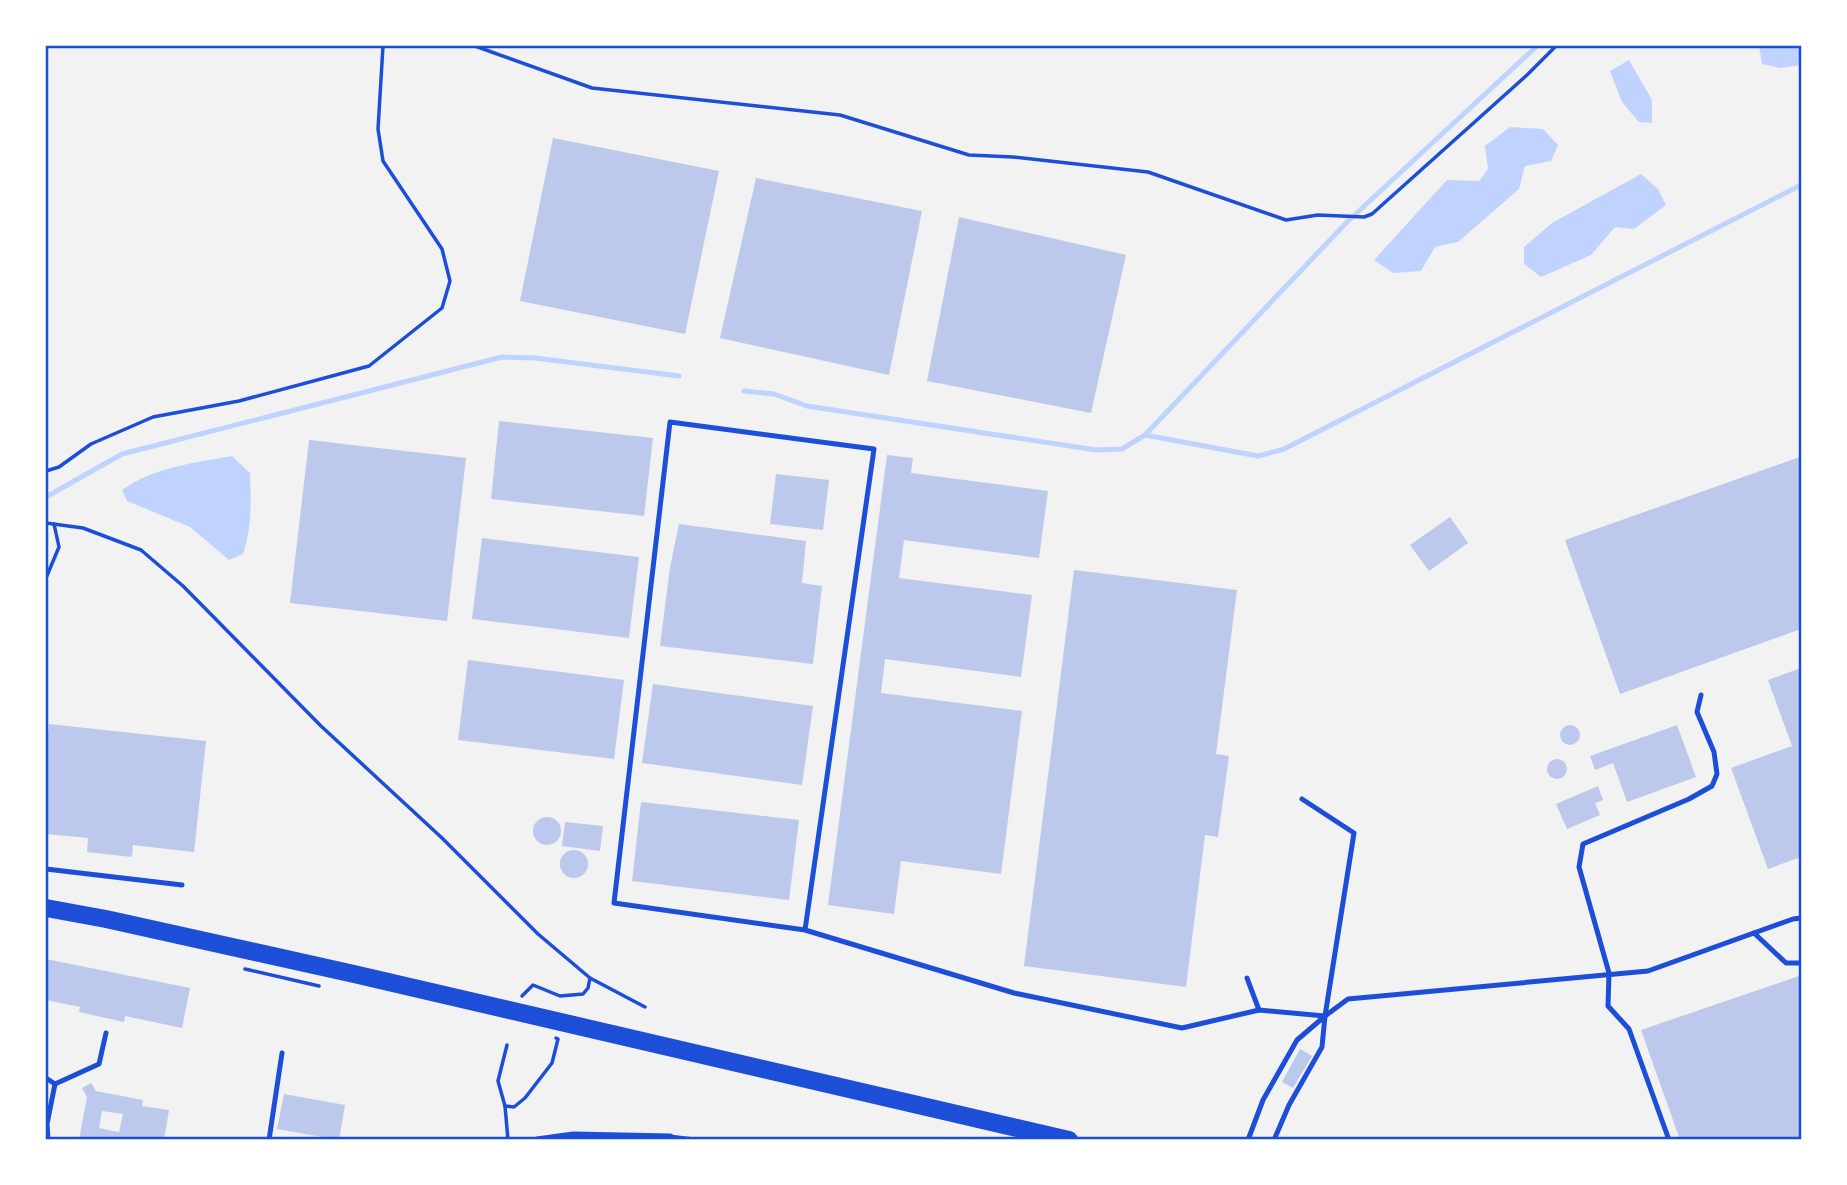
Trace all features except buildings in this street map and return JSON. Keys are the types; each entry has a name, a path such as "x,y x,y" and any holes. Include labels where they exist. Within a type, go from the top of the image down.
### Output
{"main road":[{"path":"46,908 354,974 1069,1139"}],"street":[{"path":"537,1139 573,1135 670,1137"}],"lane":[{"path":"805,930 874,449 670,422 614,903 805,930 1014,993 1182,1028 1259,1010 1325,1016"},
{"path":"1669,1139 1629,1029 1608,1006 1609,973 1579,867 1583,845 1689,799 1712,786 1717,774 1714,752 1697,712 1701,695"},
{"path":"1274,1139 1289,1105 1322,1047 1354,833 1302,799"},
{"path":"46,869 182,885"},
{"path":"1248,1139 1263,1100 1297,1040 1348,999 1648,971 1801,918"},
{"path":"1754,933 1786,963 1801,963"},
{"path":"1247,978 1259,1010"},
{"path":"55,1084 99,1064 106,1033"},
{"path":"269,1139 282,1053"},
{"path":"46,1078 55,1084"},
{"path":"48,1139 47,1124 55,1084"},
{"path":"670,1137 695,1139"}],"path":[{"path":"46,471 59,467 91,444 153,417 239,401 369,366 442,308 450,281 442,249 383,161 378,129 383,46"},
{"path":"475,46 592,88 840,114 969,155 1013,157 1148,172 1286,220 1318,215 1364,217 1372,214 1556,46"},
{"path":"46,523 83,528 141,550 183,586 321,726 442,838 538,933 590,978 645,1007"},
{"path":"46,578 59,547 54,524"},
{"path":"239,968 320,986"},
{"path":"519,1000 533,985 560,996 583,994 588,988 590,978"},
{"path":"505,1106 514,1107 525,1098 552,1063 558,1039 547,1036"},
{"path":"507,1045 498,1081 505,1106 508,1139"}],"water":[{"path":"1759,46 1801,46 1801,65 1780,68 1762,64"},
{"path":"1629,60 1652,100 1652,123 1639,122 1622,102 1610,71"},
{"path":"1510,127 1543,129 1558,145 1551,161 1525,166 1519,189 1458,242 1435,247 1421,271 1393,273 1374,260 1447,180 1479,181 1488,169 1485,146"},
{"path":"1641,174 1658,189 1666,205 1634,229 1615,227 1591,255 1541,277 1524,264 1524,247 1552,223"},
{"path":"232,456 250,473 251,504 243,554 229,560 190,527 127,501 122,490 161,471"}],"waterway":[{"path":"1145,435 1347,222 1537,46"},
{"path":"744,391 774,394 807,406 1096,450 1122,449 1145,435 1258,456 1284,449 1801,185"},
{"path":"46,497 122,454 502,357 535,358 679,376"}]}
